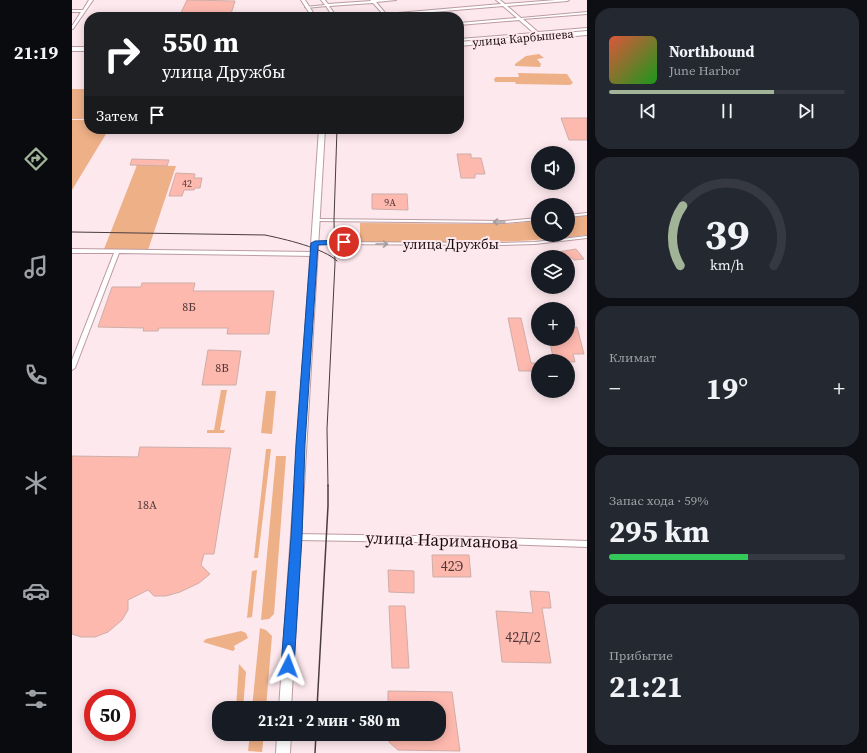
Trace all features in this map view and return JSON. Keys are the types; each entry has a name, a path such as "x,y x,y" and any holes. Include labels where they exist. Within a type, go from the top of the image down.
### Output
{"main road":[{"path":"303,0 310,12"},
{"name":"улица Карбышева","path":"464,44 587,33"},
{"path":"72,48 84,49"},
{"path":"285,701 297,537 300,444 322,134"},
{"path":"283,753 284,741"}],"street":[{"path":"72,28 90,0"},
{"path":"323,0 332,12"},
{"path":"307,7 394,0"},
{"path":"498,0 537,33"},
{"path":"421,12 567,0"},
{"path":"373,1 382,12"},
{"path":"72,11 83,12"},
{"path":"464,24 587,13"},
{"path":"464,40 587,29"},
{"path":"575,215 587,214"},
{"name":"улица Дружбы","path":"316,220 504,222 531,220"},
{"name":"улица Дружбы","path":"315,243 499,244 535,243 587,237"},
{"path":"72,251 314,254"},
{"path":"72,368 117,252"},
{"name":"улица Нариманова","path":"297,537 474,540 587,544"}],"shaded area":[{"path":"539,54 544,58 537,59 541,64 540,67 515,66 515,64 526,56"},
{"path":"518,73 567,74 573,83 570,85 516,84 515,82 495,82 494,79 496,77 519,77"},
{"path":"72,89 84,89 84,119 72,119"},
{"path":"72,120 84,120 84,134 106,134 72,190"},
{"path":"137,165 176,166 148,250 104,249"},
{"path":"587,215 587,235 575,236 575,217"},
{"path":"531,222 531,240 502,242 360,242 360,223 505,224"},
{"path":"221,390 227,390 220,430 225,430 224,433 207,433 207,430 214,430"},
{"path":"266,391 276,391 272,434 261,433"},
{"path":"266,449 271,449 258,558 254,558"},
{"path":"276,456 286,456 274,614 269,619 261,620"},
{"path":"257,570 252,617 247,618 252,571"},
{"path":"260,628 266,630 272,636 267,701 253,701"},
{"path":"241,631 246,633 248,638 234,646 235,649 233,651 203,642 206,639"},
{"path":"239,664 246,672 244,701 236,701"},
{"path":"249,741 263,741 262,752 248,751"}],"building":[{"path":"187,0 235,1 232,12 181,12"},
{"path":"561,118 587,118 587,140 569,140"},
{"path":"457,154 471,154 471,158 481,158 485,174 475,174 475,178 461,178"},
{"path":"132,159 169,160 167,166 130,165"},
{"path":"176,173 195,174 194,178 202,178 200,188 195,188 194,190 184,190 182,196 169,196"},
{"path":"372,194 407,194 408,210 372,209"},
{"path":"576,249 584,259 575,260 575,250 570,250"},
{"path":"142,283 195,283 193,291 274,291 269,334 227,334 228,328 159,328 158,331 143,331 144,328 98,327 112,287 141,287"},
{"path":"508,318 521,318 531,363 531,371 519,371"},
{"path":"575,327 577,327 584,354 552,354 551,346 575,346"},
{"path":"208,350 241,351 236,385 202,385"},
{"path":"140,447 231,448 214,554 204,554 201,565 210,574 199,583 180,592 166,596 154,596 148,590 128,600 128,610 122,620 108,632 95,637 81,637 72,634 72,456 138,457"},
{"path":"432,555 469,555 471,577 433,577"},
{"path":"388,570 414,571 414,593 389,592"},
{"path":"530,591 549,592 551,608 542,608 551,663 502,662 496,611 533,613"},
{"path":"389,606 405,606 409,668 392,668"},
{"path":"388,691 452,692 460,751 398,750 389,741 446,741 446,701 388,701"}],"tram line":[{"path":"335,259 334,220 337,134"},
{"path":"72,232 265,235 314,248 335,259"},
{"path":"328,486 327,429 335,259"},
{"path":"317,701 328,486"},
{"path":"315,753 316,741"}],"route":[{"path":"288,666 297,537 300,444 315,243 344,242"}]}
